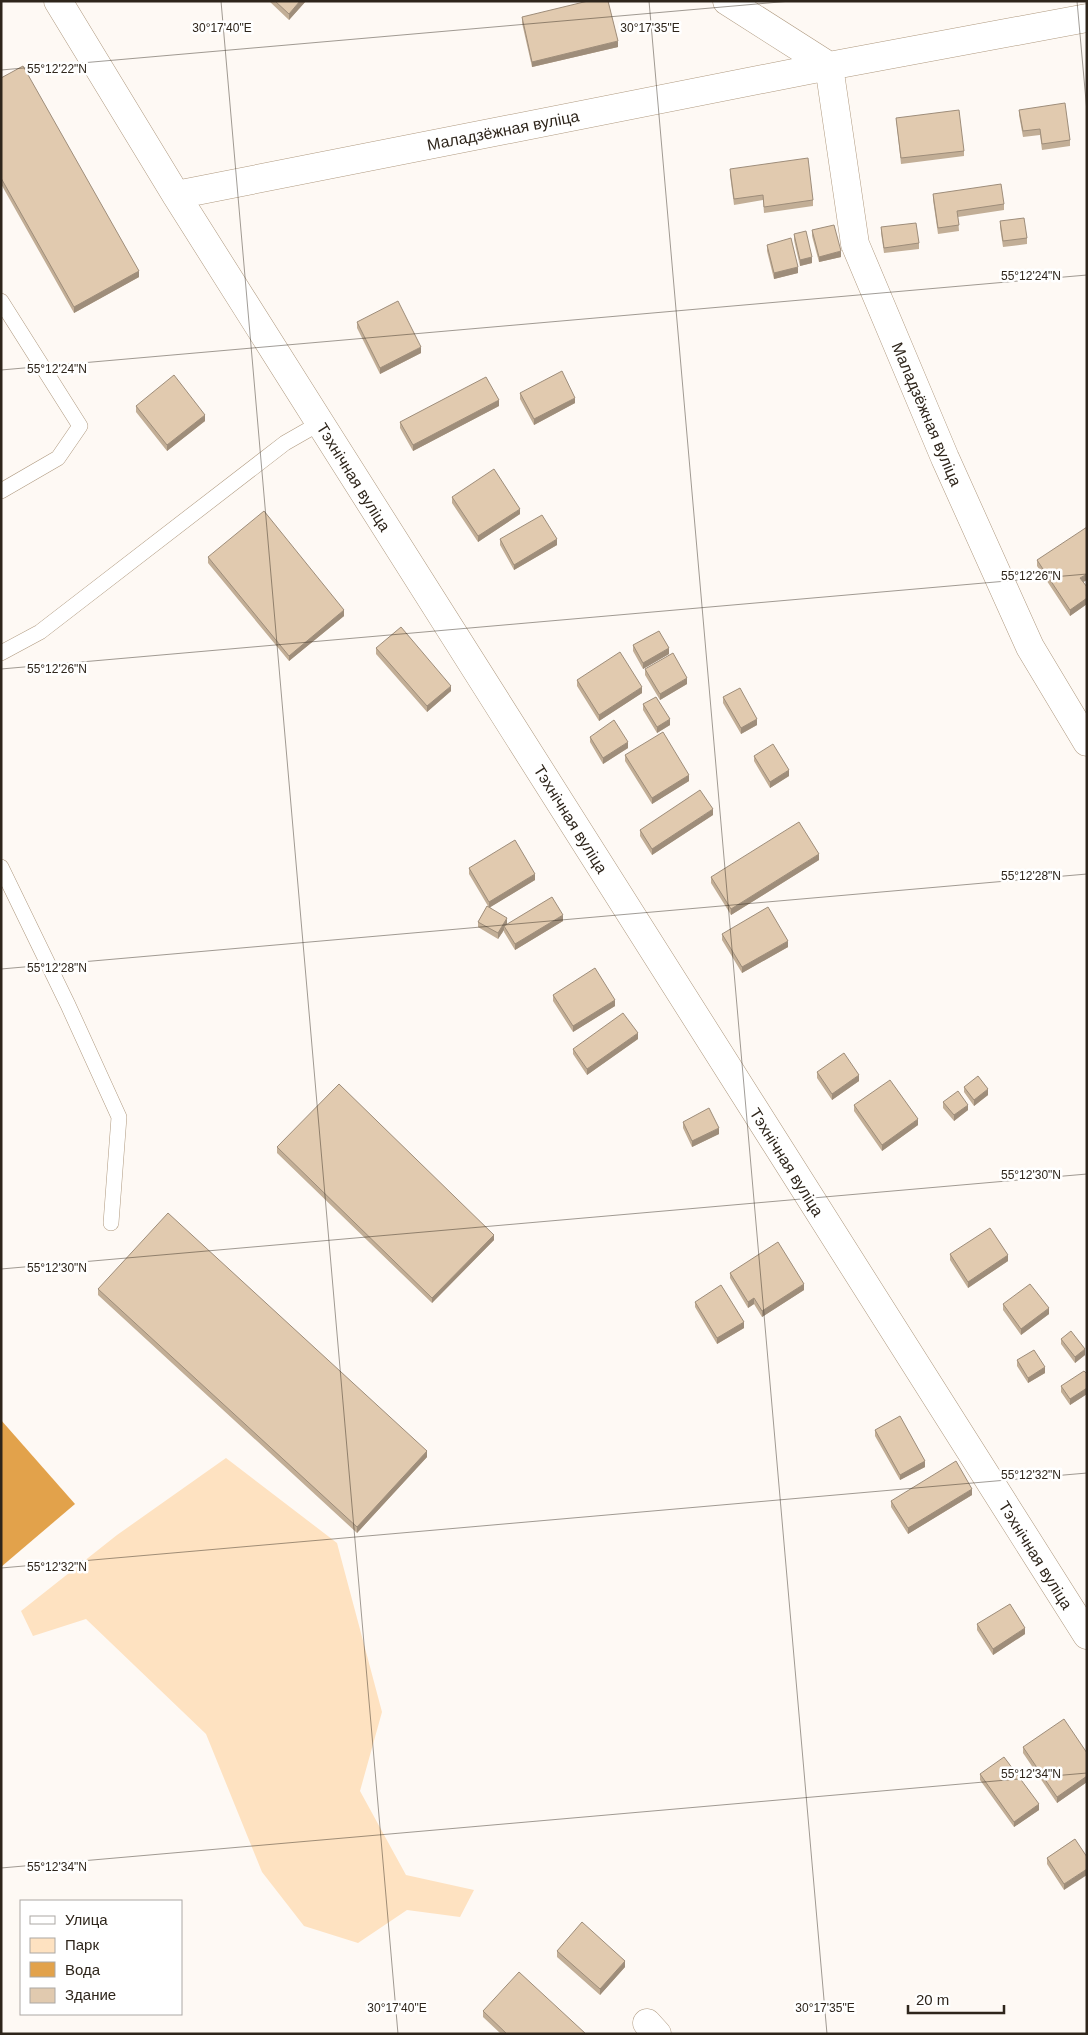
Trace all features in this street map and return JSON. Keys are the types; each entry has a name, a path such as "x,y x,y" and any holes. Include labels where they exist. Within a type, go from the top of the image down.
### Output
{"street":[{"name":"Тэхнічная вуліца","path":"58,1 176,195 1087,1635"},
{"path":"727,1 829,66"},
{"name":"Маладзёжная вуліца","path":"176,195 829,66 1087,18"},
{"name":"Маладзёжная вуліца","path":"829,66 855,244 945,458 1030,647 1087,742"}],"lane":[{"path":"1,301 80,426 58,458 1,491"},
{"path":"1,653 40,632 285,443 320,422"},
{"path":"1,867 68,1005 119,1117 111,1223"}],"green space":[{"path":"226,1458 337,1543 382,1712 360,1791 406,1875 474,1890 460,1917 407,1910 358,1943 304,1926 262,1872 206,1734 86,1619 33,1636 21,1611 117,1535"}],"water":[{"path":"1,1420 75,1504 1,1567"}],"building":[{"path":"275,1 300,1 289,14"},
{"path":"588,1 608,1 618,41 532,62 522,17"},
{"path":"23,66 139,271 74,307 1,178 1,78"},
{"path":"1065,103 1070,140 1042,144 1040,129 1023,131 1019,110"},
{"path":"959,110 964,151 901,158 896,118"},
{"path":"808,158 813,200 764,207 763,195 734,199 730,169"},
{"path":"1001,184 1004,204 957,211 959,225 938,228 933,194"},
{"path":"1024,218 1027,238 1003,241 1000,221"},
{"path":"916,223 919,243 884,248 881,227"},
{"path":"834,225 841,251 819,257 812,230"},
{"path":"806,231 812,257 800,260 794,234"},
{"path":"791,238 798,267 774,273 767,245"},
{"path":"398,301 421,347 380,368 357,322"},
{"path":"562,371 575,398 534,419 520,393"},
{"path":"174,375 205,415 167,445 136,406"},
{"path":"486,377 499,400 413,445 400,422"},
{"path":"494,469 520,509 478,536 452,497"},
{"path":"264,511 344,610 289,656 208,557"},
{"path":"542,515 557,539 514,565 500,539"},
{"path":"1087,527 1087,574 1080,578 1087,587 1087,598 1070,610 1037,560"},
{"path":"401,627 451,686 427,706 376,648"},
{"path":"659,631 669,648 643,663 633,645"},
{"path":"620,652 642,687 599,715 577,680"},
{"path":"673,653 687,678 660,694 645,669"},
{"path":"740,688 757,719 741,728 723,697"},
{"path":"656,697 670,719 657,727 643,704"},
{"path":"614,720 628,742 603,758 590,737"},
{"path":"663,732 689,775 652,798 625,755"},
{"path":"773,744 789,770 770,782 754,756"},
{"path":"700,790 713,809 652,849 640,830"},
{"path":"799,822 819,854 731,909 711,877"},
{"path":"515,840 535,874 489,902 469,868"},
{"path":"552,897 563,915 515,944 504,926"},
{"path":"487,906 507,918 498,933 478,922"},
{"path":"768,907 788,941 742,967 722,934"},
{"path":"595,968 615,1000 573,1026 553,995"},
{"path":"623,1013 638,1033 587,1069 573,1049"},
{"path":"844,1053 859,1075 832,1094 817,1072"},
{"path":"978,1076 988,1089 974,1100 964,1087"},
{"path":"890,1080 918,1119 882,1145 854,1105"},
{"path":"339,1084 494,1235 432,1298 277,1147"},
{"path":"958,1091 968,1105 954,1115 943,1102"},
{"path":"709,1108 719,1128 692,1141 683,1122"},
{"path":"168,1213 427,1451 357,1527 98,1289"},
{"path":"990,1228 1008,1255 968,1282 950,1254"},
{"path":"778,1242 804,1284 762,1311 754,1298 748,1302 730,1273"},
{"path":"1030,1284 1049,1308 1021,1329 1003,1304"},
{"path":"721,1285 744,1322 717,1338 695,1302"},
{"path":"1071,1331 1085,1349 1075,1357 1061,1339"},
{"path":"1034,1350 1045,1367 1028,1378 1017,1360"},
{"path":"1084,1371 1087,1374 1087,1388 1070,1399 1061,1386"},
{"path":"900,1416 925,1461 900,1475 875,1430"},
{"path":"956,1461 972,1489 908,1528 891,1501"},
{"path":"1010,1604 1025,1628 993,1649 977,1624"},
{"path":"1064,1719 1087,1753 1087,1776 1057,1797 1023,1747"},
{"path":"1004,1757 1039,1804 1014,1822 980,1774"},
{"path":"1075,1839 1087,1857 1087,1869 1064,1884 1047,1858"},
{"path":"582,1922 625,1961 600,1989 557,1951"},
{"path":"519,1972 586,2034 507,2034 483,2011"}]}
